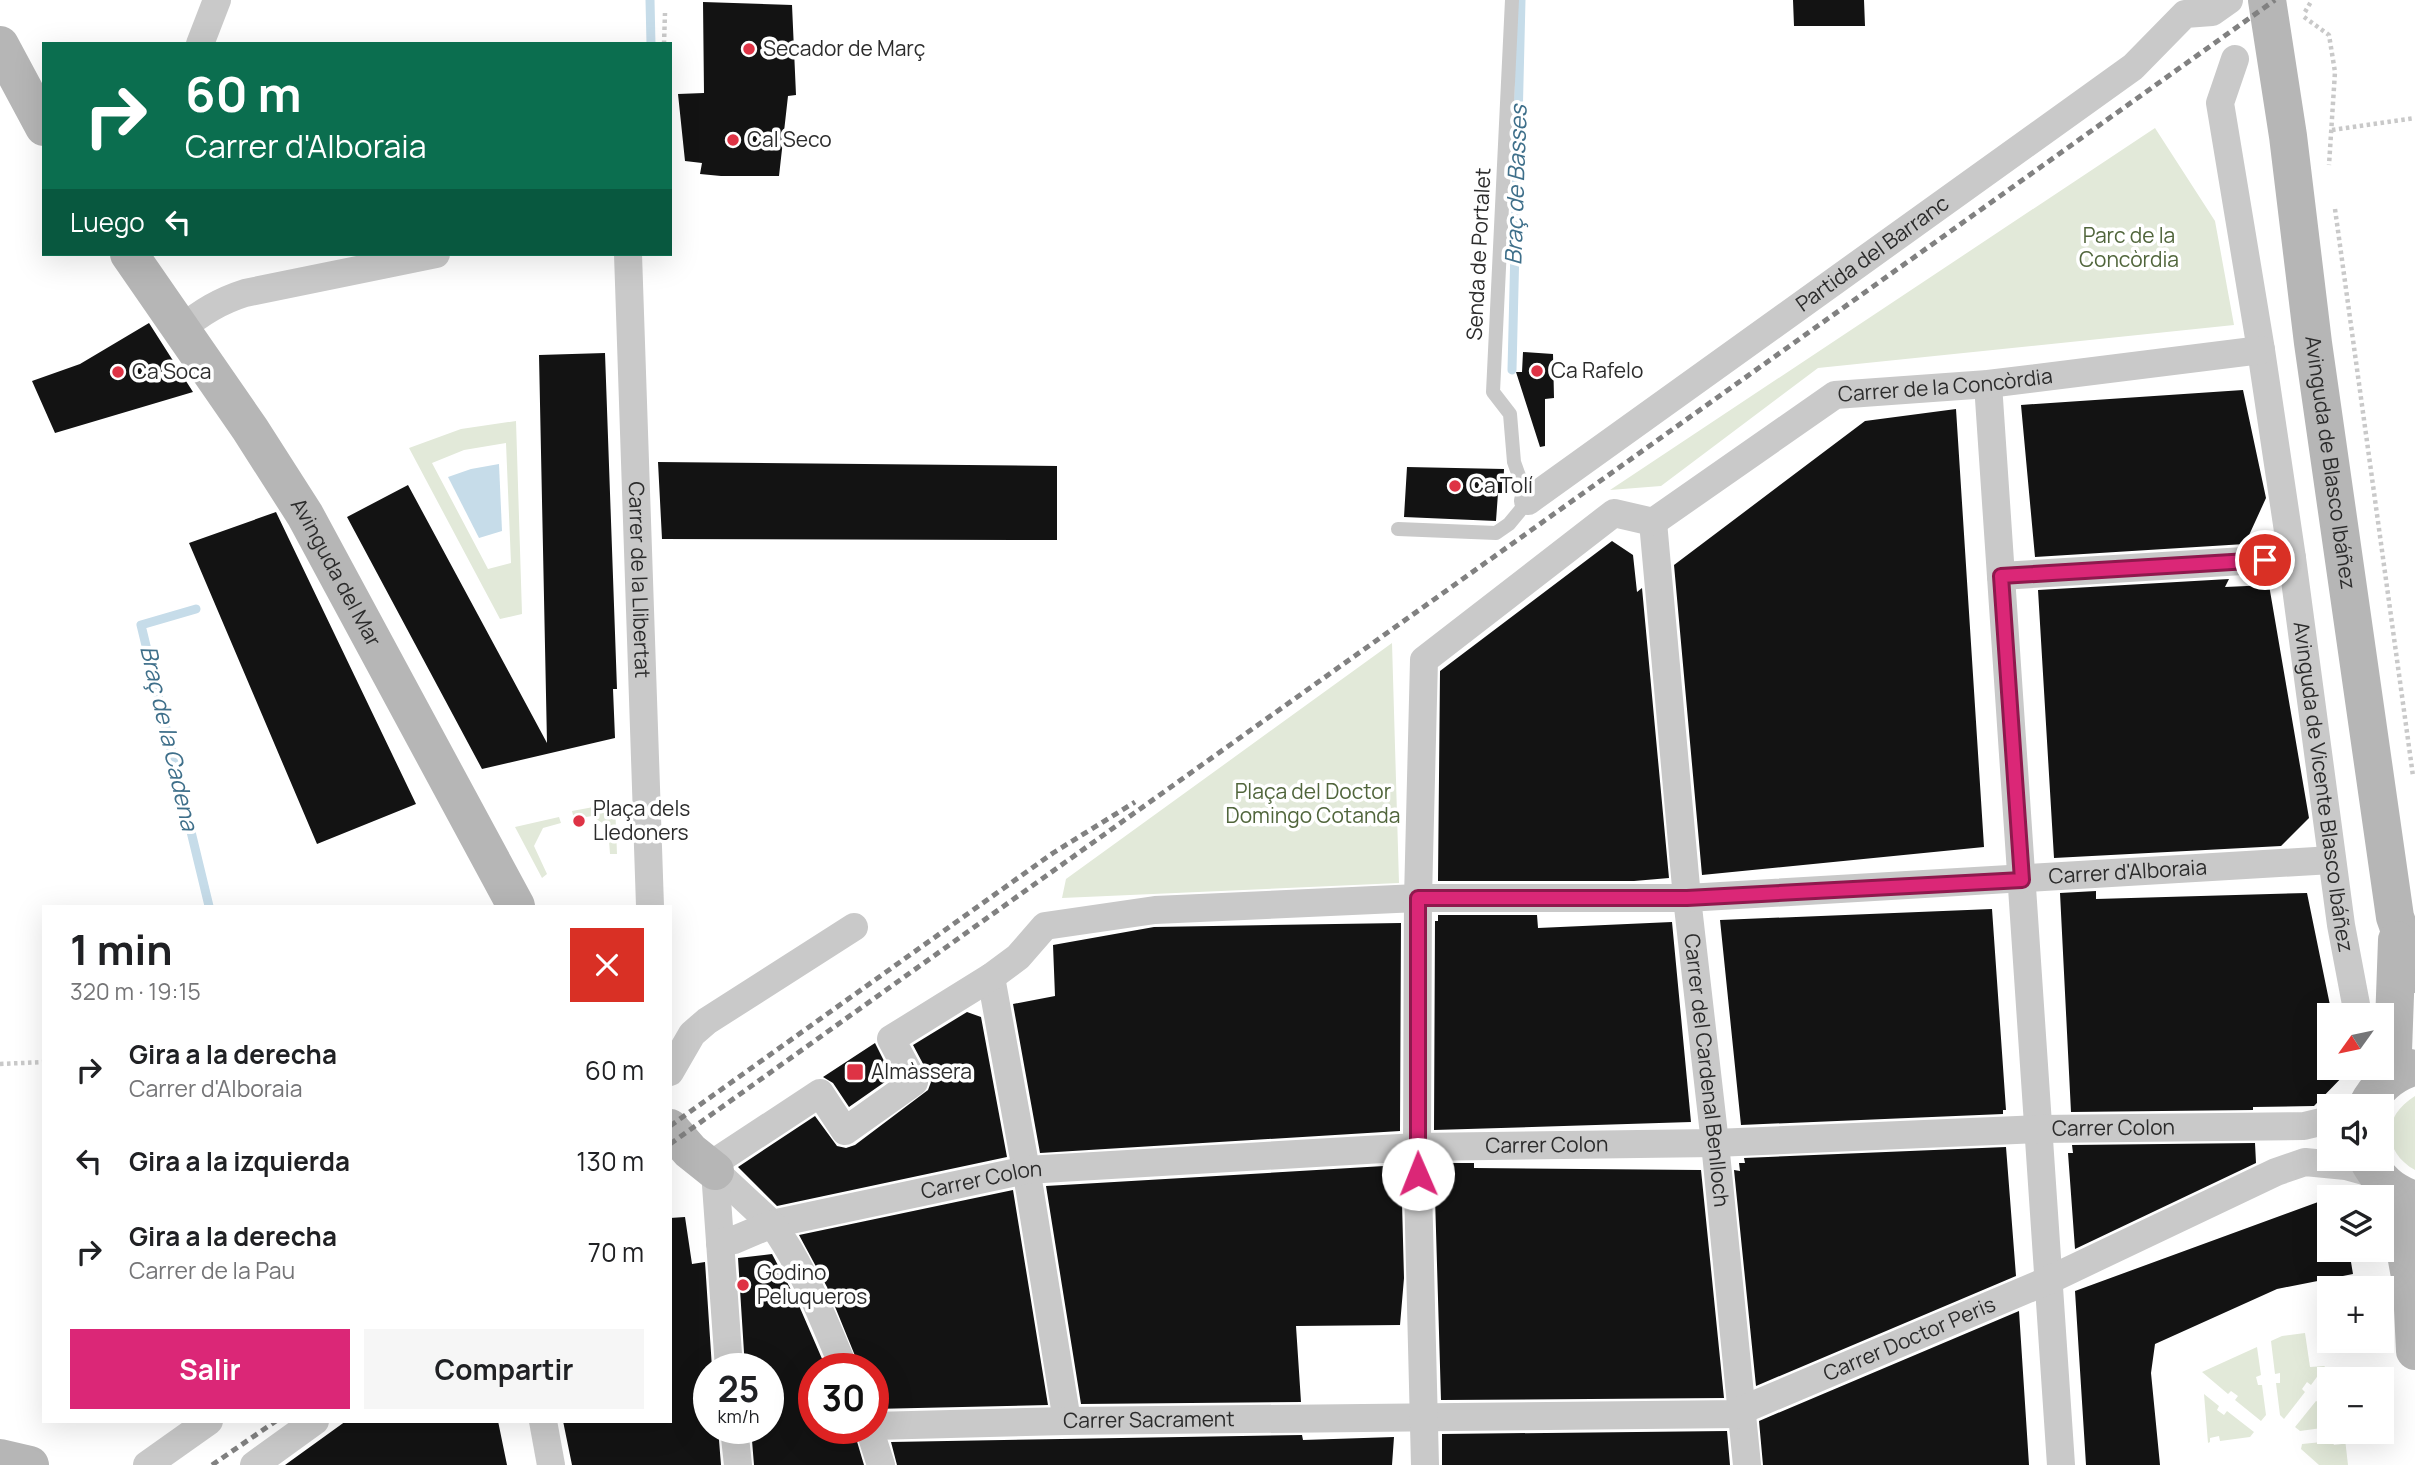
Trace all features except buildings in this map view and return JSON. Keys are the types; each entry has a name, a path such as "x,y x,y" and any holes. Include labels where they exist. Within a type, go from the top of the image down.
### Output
{"main road":[{"name":"Avinguda de Blasco Ibáñez","path":"2267,0 2386,856 2398,927 2415,974"},
{"path":"0,45 42,123"},
{"name":"Avinguda del Mar","path":"130,256 305,515 515,905"},
{"name":"Avinguda de Blasco Ibáñez","path":"2382,1084 2393,1051 2398,927"},
{"path":"2388,1181 2412,1288 2415,1351"},
{"path":"0,1458 30,1465"}],"street":[{"path":"201,42 217,0"},
{"name":"Partida del Barranc","path":"1528,501 2133,67 2185,14 2220,6"},
{"path":"2235,59 2220,103 2261,350"},
{"path":"181,328 223,299 245,292 426,256"},
{"name":"Carrer de la Llibertat","path":"628,256 631,270 650,905"},
{"name":"Carrer de la Concòrdia","path":"1653,522 1835,395 1988,384 2261,350"},
{"name":"Avinguda de Vicente Blasco Ibáñez","path":"2261,350 2341,925 2356,1003"},
{"path":"1988,384 2061,1465"},
{"path":"1425,1465 1417,1147 1418,898 1424,660 1614,513 1653,522"},
{"name":"Carrer del Cardenal Benlloch","path":"1653,522 1687,898 1747,1465"},
{"path":"2001,576 2292,558"},
{"name":"Carrer d'Alboraia","path":"1418,898 1687,898 2332,860"},
{"path":"691,1156 820,1093 845,1131 914,1082 891,1039 991,977 1018,957 1045,926 1155,910 1418,898"},
{"path":"672,1069 692,1034 707,1021 854,927"},
{"path":"991,977 1068,1421"},
{"name":"Carrer Colon","path":"720,1243 772,1224 1026,1170 1417,1147 1715,1143 2039,1129 2304,1126 2317,1123"},
{"path":"691,1156 772,1224 788,1246 813,1294 838,1353"},
{"path":"691,1156 720,1243 728,1353"},
{"name":"Carrer Doctor Peris","path":"1424,1417 1741,1414 1742,1410 2049,1280 2276,1172 2305,1162 2347,1166 2388,1181"},
{"name":"Carrer Sacrament","path":"889,1426 1068,1421 1424,1417"},
{"path":"147,1465 206,1423"},
{"path":"254,1465 312,1423"},
{"path":"543,1423 551,1465"},
{"path":"736,1444 738,1465"},
{"path":"875,1444 881,1465"}],"lane":[{"name":"Senda de Portalet","path":"1512,0 1493,392 1510,414 1514,462 1528,501"},
{"path":"1398,529 1496,533 1509,524 1528,501"}],"path":[{"path":"2312,0 2303,16 2329,35 2335,72 2330,179"},
{"path":"664,42 665,13"},
{"path":"2332,130 2415,118"},
{"path":"2334,206 2413,778"},
{"path":"0,1064 42,1062"}],"green space":[{"name":"Parc de la Concòrdia","path":"2155,128 2215,221 2234,325 1818,368 1661,486 1610,490"},
{"path":"516,421 522,614 500,619 409,448 461,429","holes":["506,443 511,563 488,569 432,463 464,450"]},
{"name":"Plaça del Doctor Domingo Cotanda","path":"1392,643 1399,883 1062,898 1066,879"},
{"path":"615,803 617,854 610,854 608,827 592,816 574,819 572,811"},
{"path":"559,817 561,823 543,828 534,846 547,874 542,878 515,827"},
{"path":"2415,1096 2415,1170 2404,1162 2394,1148 2394,1118 2404,1104"},
{"path":"2305,1333 2310,1367 2325,1366 2317,1367 2317,1377 2311,1385 2307,1382 2302,1389 2305,1392 2284,1419 2280,1415 2276,1383 2280,1383 2280,1373 2275,1374 2271,1341 2282,1336"},
{"path":"2257,1347 2261,1375 2256,1377 2258,1385 2262,1385 2266,1415 2261,1421 2235,1400 2238,1396 2231,1391 2228,1394 2202,1372"},
{"path":"2204,1394 2219,1406 2217,1410 2224,1415 2227,1411 2254,1432 2250,1437 2220,1441 2219,1436 2210,1438 2208,1443"},
{"path":"2316,1401 2317,1429 2300,1431 2295,1427"},
{"path":"2302,1444 2346,1444 2348,1465 2319,1465 2301,1449"}],"water":[{"path":"499,464 502,531 479,538 448,477"}],"waterway":[{"path":"650,0 651,42"},
{"name":"Braç de Basses","path":"1512,370 1521,0"},
{"name":"Braç de la Cadena","path":"196,609 141,625 209,905"}],"railway":[{"path":"672,1143 2275,0"},
{"path":"672,1125 1053,853 1135,802"},
{"path":"212,1465 273,1423"}],"place":[{"name":"Secador de Març","path":"749,49"},
{"name":"Cal Seco","path":"733,140"},
{"name":"Ca Rafelo","path":"1537,371"},
{"name":"Ca Soca","path":"118,372"},
{"name":"Ca Tolí","path":"1455,486"},
{"name":"Plaça dels Lledoners","path":"579,821"},
{"name":"Almàssera","path":"855,1072"},
{"name":"Godino Peluqueros","path":"743,1285"}],"route":[{"path":"1418,1174 1418,898 1687,898 2022,880 2001,576 2265,560"}]}
